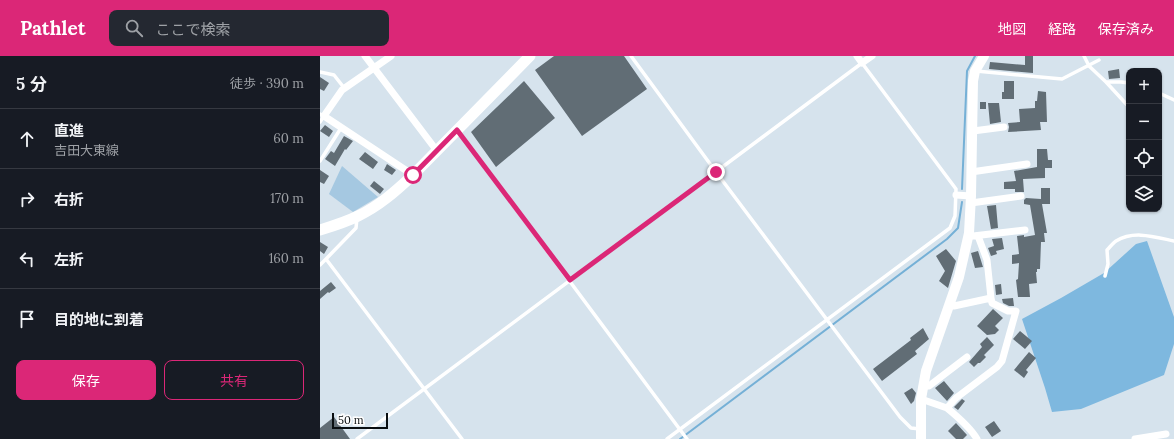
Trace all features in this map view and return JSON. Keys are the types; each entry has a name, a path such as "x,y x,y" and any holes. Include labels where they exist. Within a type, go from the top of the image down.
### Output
{"main road":[{"path":"320,230 357,217 387,198 413,175 524,60"}],"street":[{"path":"365,56 437,150"},
{"path":"391,56 345,89 321,118 341,128 413,175"},
{"path":"857,56 862,63 872,56"},
{"path":"920,434 921,399 926,371 973,236 971,200 973,87 975,71 984,56"},
{"path":"973,131 1004,128"},
{"path":"972,172 1027,164"},
{"path":"956,195 971,200 1021,196"},
{"path":"973,236 1024,230"},
{"path":"947,408 956,398 987,376 1002,361 1016,311 1008,311 992,303 990,298 986,260 973,236"},
{"path":"949,306 990,298"},
{"path":"923,386 928,386 967,358"},
{"path":"921,399 947,408 962,420 977,439"},
{"path":"1135,439 1167,436"}],"lane":[{"path":"631,56 905,424 920,434"},
{"path":"1084,56 1088,65 1126,104"},
{"path":"975,71 1062,79 1099,60"},
{"path":"357,439 862,63 956,189 955,216 950,228 828,322 681,431 667,439"},
{"path":"320,72 334,75 345,89"},
{"path":"1106,82 1126,83"},
{"path":"1162,94 1174,100"},
{"path":"320,161 341,128"},
{"path":"457,130 687,439"},
{"path":"320,265 356,228 357,217"},
{"path":"1105,276 1108,264 1107,250 1115,241 1125,237 1147,235 1174,241"},
{"path":"326,259 462,439"}],"shaded area":[{"path":"342,166 378,197 353,212 329,194"},
{"path":"1147,241 1174,317 1174,344 1164,375 1081,409 1052,412 1022,319 1104,273 1136,244"}],"building":[{"path":"554,56 624,56 647,89 582,136 535,70"},
{"path":"1025,56 1033,56 1033,73 989,69 990,62 1025,65"},
{"path":"1119,69 1120,78 1109,79 1108,71"},
{"path":"320,77 329,83 324,91 320,89"},
{"path":"524,81 555,118 496,167 471,132"},
{"path":"1004,81 1014,81 1014,99 1002,99 1002,92 1004,92"},
{"path":"1038,91 1046,92 1047,122 1040,122 1041,130 1008,132 1008,123 1020,122 1019,109 1035,108 1035,101 1037,101"},
{"path":"980,102 986,102 986,109 980,109"},
{"path":"988,103 999,103 1001,122 990,124"},
{"path":"325,125 333,131 329,137 320,131"},
{"path":"344,136 353,141 346,150 345,149 335,166 325,159 331,151 334,153"},
{"path":"1037,149 1047,149 1048,160 1052,160 1052,168 1045,168 1045,178 1023,179 1024,192 1015,192 1015,189 1004,189 1004,182 1016,181 1014,171 1037,167"},
{"path":"365,152 378,162 373,169 359,159"},
{"path":"387,164 396,170 392,175 384,170"},
{"path":"320,170 329,176 324,184 320,182"},
{"path":"374,181 384,189 380,194 370,186"},
{"path":"1041,188 1050,188 1050,204 1042,204 1047,233 1044,233 1045,242 1041,242 1040,269 1037,269 1036,272 1037,283 1029,284 1030,297 1018,297 1016,280 1018,279 1019,263 1012,264 1012,255 1019,254 1017,236 1024,235 1024,237 1035,235 1030,205 1024,204 1024,200 1026,198 1041,199"},
{"path":"996,205 998,228 991,229 987,206"},
{"path":"1002,238 1004,249 996,251 997,254 991,256 988,248 994,246 992,239"},
{"path":"320,242 328,247 324,254 320,251"},
{"path":"946,249 956,261 948,288 939,281 945,271 936,256"},
{"path":"978,251 983,267 975,268 971,253"},
{"path":"331,282 336,288 329,293 328,292 320,299 320,291"},
{"path":"1001,284 1002,294 996,295 995,285"},
{"path":"1013,298 1014,306 1009,306 1003,303 1002,299"},
{"path":"993,309 1003,318 995,326 999,330 995,334 987,335 977,326"},
{"path":"923,328 929,339 915,351 917,354 882,381 873,369 911,340 910,338"},
{"path":"1020,331 1032,341 1025,349 1013,339"},
{"path":"987,337 994,345 984,355 986,357 974,367 969,362 982,347 980,344"},
{"path":"1029,352 1036,358 1026,370 1028,372 1024,378 1014,370"},
{"path":"944,381 954,393 947,401 935,388"},
{"path":"912,388 916,393 914,401 911,404 904,393"},
{"path":"962,399 965,401 958,410 954,407"},
{"path":"334,417 350,439 320,439 320,428"},
{"path":"994,421 1001,431 992,437 985,427"},
{"path":"956,423 967,435 963,439 956,439 948,431"}],"waterway":[{"path":"962,189 967,71 975,56"},
{"path":"680,439 947,239 958,228 962,202"}],"route":[{"path":"413,175 457,130 570,280 716,172"}]}
